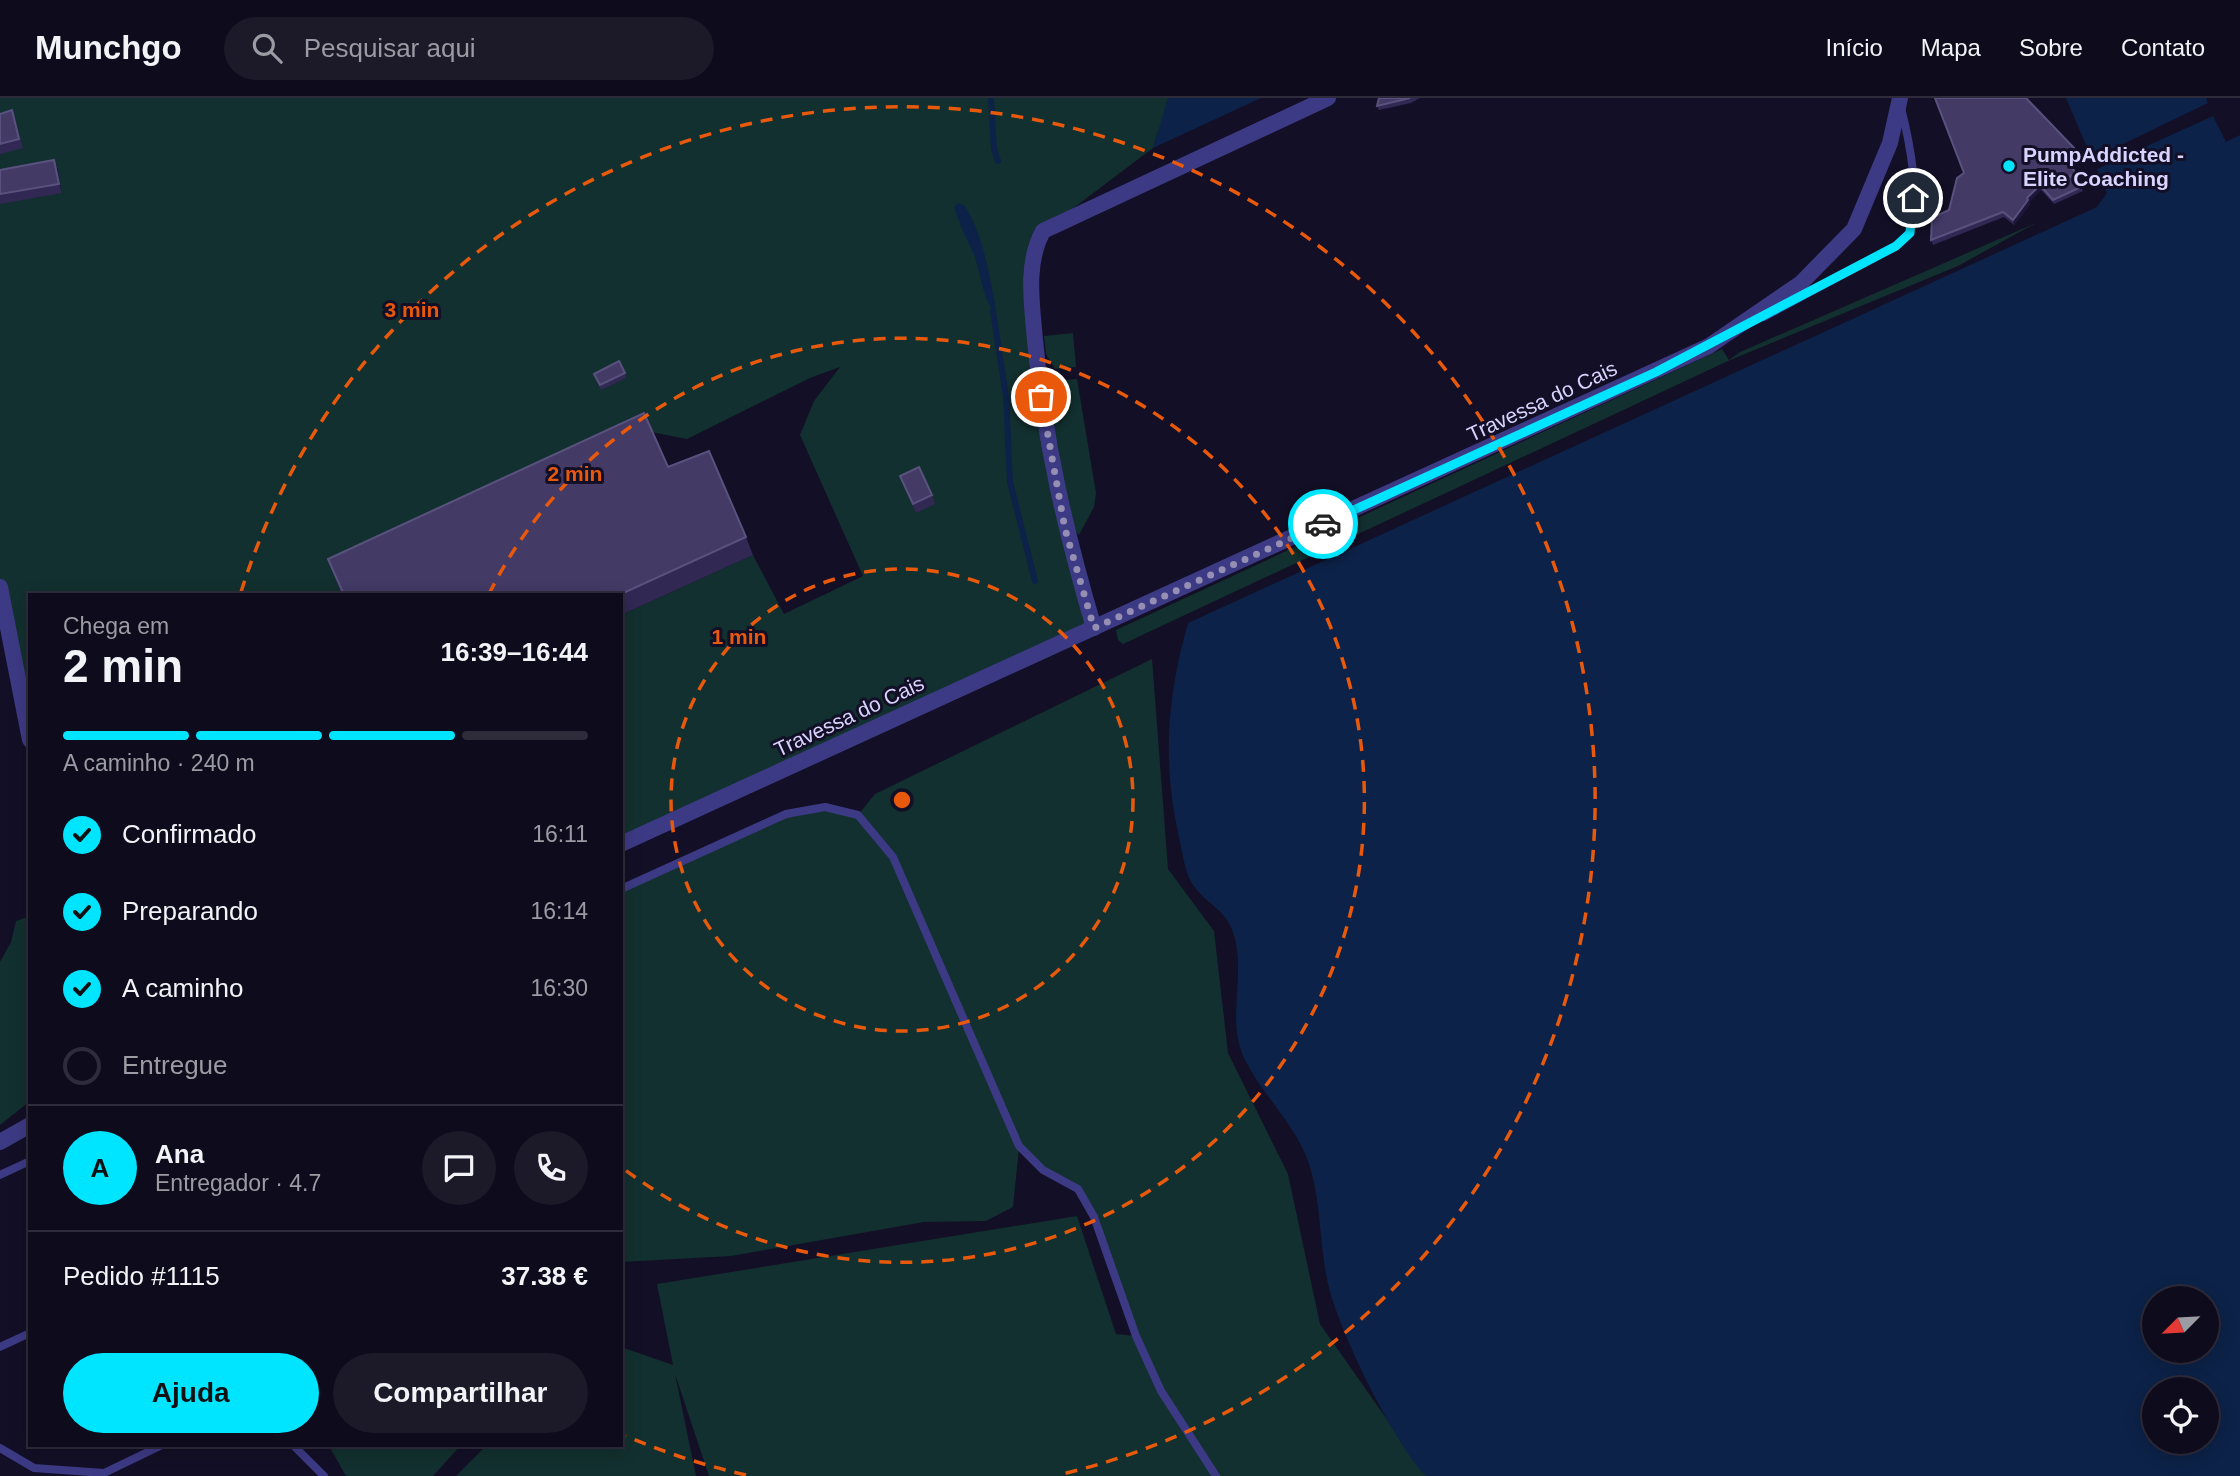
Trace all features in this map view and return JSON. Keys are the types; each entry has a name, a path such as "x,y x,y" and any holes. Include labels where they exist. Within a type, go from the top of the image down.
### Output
{"street":[{"path":"1094,628 1065,529 1050,461 1032,312 1034,248 1043,231 1328,98"},
{"name":"Travessa do Cais","path":"623,843 1709,346 1801,284 1854,229 1890,143 1901,99"},
{"path":"0,587 28,730"},
{"path":"0,1142 28,1126"}],"lane":[{"path":"1709,346 1896,246 1910,233 1914,209 1911,145 1901,99"},
{"path":"623,888 786,814 825,807 858,815 893,857 1019,1146 1042,1170 1078,1189 1094,1217 1136,1336 1161,1391 1216,1476"},
{"path":"0,1175 28,1162"},
{"path":"0,1347 28,1334"},
{"path":"0,1448 34,1468 104,1473 158,1447"},
{"path":"295,1447 324,1476"}],"green space":[{"path":"0,98 1258,98 1158,131 1153,148 1043,231 1034,248 1038,376 1094,628 623,843 623,614 753,555 784,614 863,576 800,435 814,401 840,367 810,378 687,439 651,432 335,577 341,593 28,593 28,730 0,587"},
{"path":"2098,208 2219,1286 2142,1286 2142,1363 2219,1363 2219,1288 2240,1476 709,1476 675,1374 696,1476 456,1476 485,1447 623,1447 623,1348 673,1365 657,1284 1077,1216 1116,1334 1135,1336 1094,1217 1078,1190 1043,1170 1019,1148 1013,1207 986,1221 924,1222 731,1256 623,1262 623,888 786,814 825,807 858,815 875,794 1152,659 1168,869 1214,931 1228,1053 1288,1174 1320,1324 1393,1428"},
{"path":"2036,223 1958,266 1728,361 1123,644 1118,640 1116,630 1722,349 1729,360 1740,352"},
{"path":"1073,333 1076,367 1055,369 1046,354 1044,336"},
{"path":"1077,379 1096,493 1094,507 1079,535 1057,456 1049,389 1056,381"},
{"path":"28,917 28,1103 0,1125 0,962 11,942 16,921"},
{"path":"330,1447 459,1447 433,1476 346,1476"}],"water":[{"path":"1168,98 1261,98 1153,148"},
{"path":"2066,98 2206,98 2208,103 2092,159"},
{"path":"2214,115 2226,141 2240,135 2240,1476 1426,1476 1398,1438 1353,1353 1341,1324 1327,1279 1309,1164 1288,1123 1252,1073 1240,1045 1236,1015 1238,954 1235,939 1227,919 1195,888 1186,868 1170,782 1169,729 1175,677 1188,623 2097,207 2107,193 2097,169"},
{"path":"958,203 965,206 972,218 981,243 996,309 993,311 985,296 974,256 954,207"}],"pier":[{"path":"2213,112 2217,114 2228,137 2240,132 2240,135 2226,142 2213,116 2093,170 2095,166"}],"building":[{"path":"1379,98 1410,98 1377,106"},
{"path":"1935,98 2026,98 2076,150 2068,158 2075,173 2070,176 2081,187 2053,200 2040,185 2027,198 2013,220 2003,212 1931,240 1932,218 1949,210 1957,178 1964,173"},
{"path":"12,110 19,139 0,144 0,114"},
{"path":"54,160 59,184 0,194 0,170"},
{"path":"619,361 625,373 600,385 594,374"},
{"path":"644,413 668,467 709,451 746,537 623,593 343,593 328,559"},
{"path":"919,467 932,495 913,504 900,476"}],"waterway":[{"path":"991,98 994,149 998,161"},
{"path":"993,311 1006,397 1010,482 1035,581"}],"way so far":[{"path":"1041,397 1050,461 1065,529 1094,628 1323,524"}],"place":[{"name":"PumpAddicted - Elite Coaching","path":"2009,166"}],"route":[{"path":"1323,524 1656,372 1896,246 1910,233 1913,198"}]}
